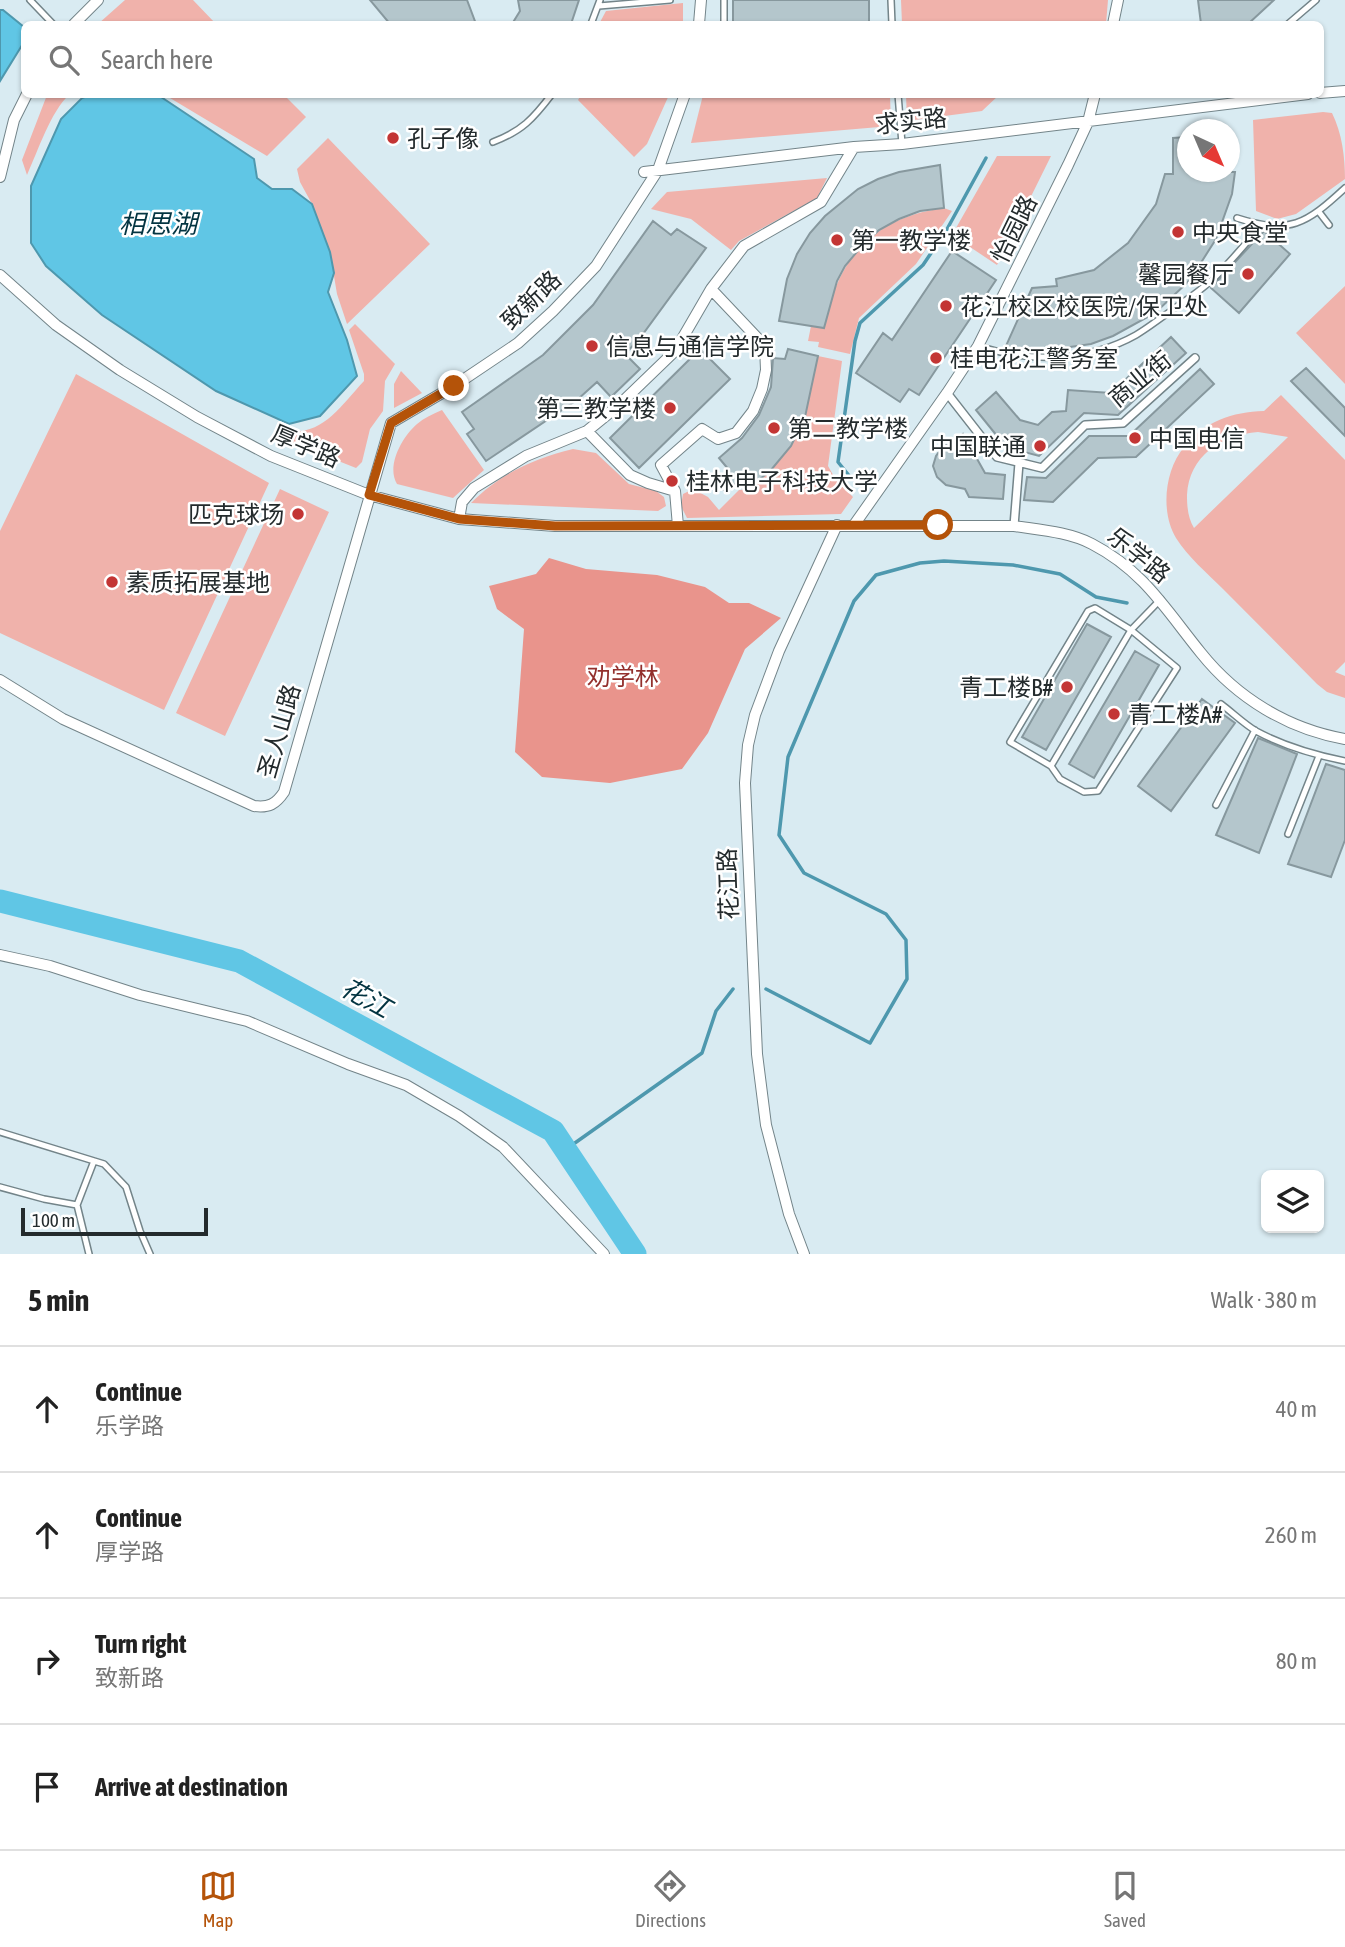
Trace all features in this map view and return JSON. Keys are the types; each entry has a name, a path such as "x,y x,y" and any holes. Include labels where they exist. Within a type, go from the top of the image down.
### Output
{"street":[{"path":"77,21 97,0"},
{"path":"699,21 701,0"},
{"path":"1114,21 1118,0"},
{"path":"1324,93 1345,91"},
{"path":"0,177 15,120 25,98"},
{"name":"致新路","path":"369,495 391,423 518,344 596,266 658,170 684,98"},
{"name":"怡园路","path":"854,524 978,346 1088,122 1094,98"},
{"name":"求实路","path":"644,172 1088,122 1253,98"},
{"path":"459,519 462,502 474,488 492,475 526,456 587,431 620,405 675,351 711,289 744,246 821,202 854,147"},
{"name":"厚学路","path":"0,275 56,325 120,370 197,417 271,456 369,495 459,519 555,526 854,524"},
{"path":"678,526 675,491 661,465 702,429 718,439 736,433 753,411 766,370 765,346 711,289"},
{"name":"商业街","path":"1019,463 1042,468 1085,425 1123,424 1195,358"},
{"path":"947,393 996,457 1019,463 1014,526"},
{"path":"587,431 630,475 675,491"},
{"name":"圣人山路","path":"0,680 63,719 170,769 254,806 272,805 284,792 369,495"},
{"name":"乐学路","path":"854,524 1014,526 1056,532 1092,544 1146,582 1221,676 1278,718 1298,727 1345,739"},
{"name":"花江路","path":"804,1254 789,1214 766,1125 757,1054 745,783 748,745 755,715 779,651 837,525"},
{"path":"0,955 50,966 140,995 247,1021 348,1064 407,1085 459,1116 503,1147 604,1254"}],"lane":[{"path":"30,0 50,21"},
{"path":"592,21 600,3 670,0"},
{"path":"723,0 724,21"},
{"path":"891,0 892,21"},
{"path":"1291,21 1315,0"},
{"path":"493,142 514,134 533,118 548,98"},
{"path":"898,98 902,144"},
{"path":"1237,218 1261,226 1293,225 1319,212 1345,188"},
{"path":"1319,212 1329,225"},
{"path":"978,346 1000,354 1028,358 1066,357 1102,350 1136,335 1198,292 1261,226"},
{"path":"1051,766 1131,630 1161,599"},
{"path":"1095,608 1131,630 1177,668 1098,791 1084,792 1060,779 1051,766 1010,742 1088,611 1095,608"},
{"path":"1221,704 1255,730 1319,756 1345,761"},
{"path":"1216,805 1255,730"},
{"path":"1288,834 1319,756"},
{"path":"0,1132 104,1164 126,1187 150,1254"},
{"path":"89,1254 77,1205 94,1161"},
{"path":"0,1187 77,1205"}],"shaded area":[{"path":"125,0 193,0 213,21 101,21"},
{"path":"901,0 1108,0 1106,21 902,21"},
{"path":"683,3 683,21 601,21 606,11"},
{"path":"46,98 66,98 51,121 27,175 22,160"},
{"path":"170,98 287,98 306,117 267,156"},
{"path":"668,98 647,144 634,157 578,100"},
{"path":"702,98 890,98 891,126 691,143"},
{"path":"906,98 996,98 982,111 907,121"},
{"path":"1332,113 1338,129 1344,154 1345,179 1296,214 1277,219 1256,211 1253,120"},
{"path":"328,138 430,244 347,324 337,294 330,252 297,169"},
{"path":"997,156 1051,156 997,265 952,235"},
{"path":"827,178 817,198 739,241 731,250 691,219 651,209 667,192"},
{"path":"944,208 952,211 916,264 859,318 850,354 818,347 819,342 808,341 811,326 824,327 839,281 862,245 897,221"},
{"path":"1345,286 1345,384 1296,333"},
{"path":"355,324 395,364 385,381 383,411 370,429 362,462 356,468 273,435 279,430 294,432 317,426 337,411 364,381 349,330"},
{"path":"818,356 842,361 828,466 836,480 853,497 841,514 687,518 681,506 683,494 693,489 708,497 719,510 739,490 754,485 786,452 801,423"},
{"path":"401,371 422,393 394,408 394,384"},
{"name":"素质拓展基地","path":"76,374 269,483 164,710 0,633 0,531"},
{"path":"1281,395 1345,460 1345,662 1335,672 1345,676 1345,698 1327,692 1317,684 1192,558 1171,527 1166,503 1167,491 1172,467 1184,447 1210,424 1241,413 1264,411","holes":["1258,432 1288,437 1194,528 1188,508 1189,481 1194,469 1209,450 1244,434"]},
{"path":"442,410 484,470 453,498 397,484 393,469 397,452 406,436 420,422"},
{"path":"573,449 596,453 629,484 656,491 664,497 666,506 658,511 471,503 494,483 518,468"},
{"path":"280,489 329,512 225,736 176,713"}],"green space":[{"name":"劝学林","path":"549,558 586,569 657,575 705,587 729,603 749,603 781,618 745,649 708,733 682,769 610,783 542,777 515,752 524,629 497,609 489,586 536,574"}],"water":[{"path":"0,10 3,10 21,25 21,47 0,81"},
{"name":"相思湖","path":"82,98 162,98 254,159 257,178 272,189 292,189 312,204 330,252 334,273 328,292 347,340 357,376 320,416 289,424 216,391 102,315 46,266 31,243 31,186 61,119"}],"building":[{"path":"370,0 467,0 475,21 388,21"},
{"path":"518,0 579,0 572,21 514,21 520,11"},
{"path":"733,0 869,0 869,21 733,21"},
{"path":"1198,0 1274,0 1251,21 1201,21"},
{"name":"中央食堂","path":"1173,138 1177,138 1177,182 1234,182 1216,239 1190,280 1155,313 1113,336 1091,344 1042,351 1005,348 1032,288 1057,286 1056,279 1094,270 1128,243 1156,204 1165,174 1173,174"},
{"name":"第一教学楼","path":"940,165 944,208 920,211 899,219 879,230 861,247 845,266 837,281 824,328 779,321 787,279 797,254 825,216 858,189 878,179 899,172"},
{"name":"信息与通信学院","path":"653,221 671,235 677,229 706,248 640,338 625,354 640,369 611,397 597,382 577,400 486,461 467,434 474,429 462,412 543,355 593,305"},
{"name":"馨园餐厅","path":"1264,231 1290,254 1239,313 1211,288"},
{"name":"花江校区校医院/保卫处","path":"952,251 996,280 919,395 909,389 900,402 856,373 883,333 892,340"},
{"path":"1171,337 1186,353 1118,415 1084,413 1039,456 1006,447 976,410 996,392 1020,420 1038,425 1052,412 1066,411 1068,390 1111,393"},
{"name":"第三教学楼","path":"700,349 730,379 639,468 610,438"},
{"name":"第二教学楼","path":"788,349 818,356 805,417 791,446 771,470 747,490 739,480 726,492 716,482 729,470 719,458 742,438 759,415 771,387 773,358 785,359"},
{"path":"1306,368 1345,408 1345,436 1291,381"},
{"path":"1200,369 1214,384 1136,457 1098,458 1053,502 1024,500 1027,477 1046,478 1089,436 1129,436"},
{"path":"963,434 985,473 1005,475 1003,499 969,497 965,489 946,485 937,477 933,466 936,456 944,445 952,445"},
{"name":"青工楼B#","path":"1087,624 1111,637 1046,750 1022,737"},
{"name":"青工楼A#","path":"1135,651 1159,665 1094,778 1069,764"},
{"path":"1202,699 1235,723 1171,811 1138,786"},
{"path":"1258,738 1297,754 1259,853 1216,835"},
{"path":"1326,764 1345,770 1345,840 1331,877 1288,864"}],"waterway":[{"path":"851,478 838,462 855,341 860,323 923,265 946,231 986,158"},
{"path":"766,989 870,1043 907,979 906,940 886,914 804,873 779,835 788,757 854,601 876,575 920,563 944,561 1013,565 1060,574 1096,597 1127,603"},
{"name":"花江","path":"0,901 239,961 553,1131 635,1254"},
{"path":"565,1150 702,1053 716,1011 733,989"}],"place":[{"name":"孔子像","path":"393,138"},
{"name":"中央食堂","path":"1178,232"},
{"name":"第一教学楼","path":"837,240"},
{"name":"馨园餐厅","path":"1248,274"},
{"name":"花江校区校医院/保卫处","path":"946,306"},
{"name":"信息与通信学院","path":"592,346"},
{"name":"桂电花江警务室","path":"936,358"},
{"name":"第三教学楼","path":"670,408"},
{"name":"第二教学楼","path":"774,428"},
{"name":"中国电信","path":"1135,438"},
{"name":"中国联通","path":"1040,446"},
{"name":"桂林电子科技大学","path":"672,481"},
{"name":"匹克球场","path":"298,514"},
{"name":"素质拓展基地","path":"112,582"},
{"name":"青工楼B#","path":"1067,687"},
{"name":"青工楼A#","path":"1114,714"}],"route":[{"path":"454,386 391,423 369,495 459,519 555,526 938,525"}]}
